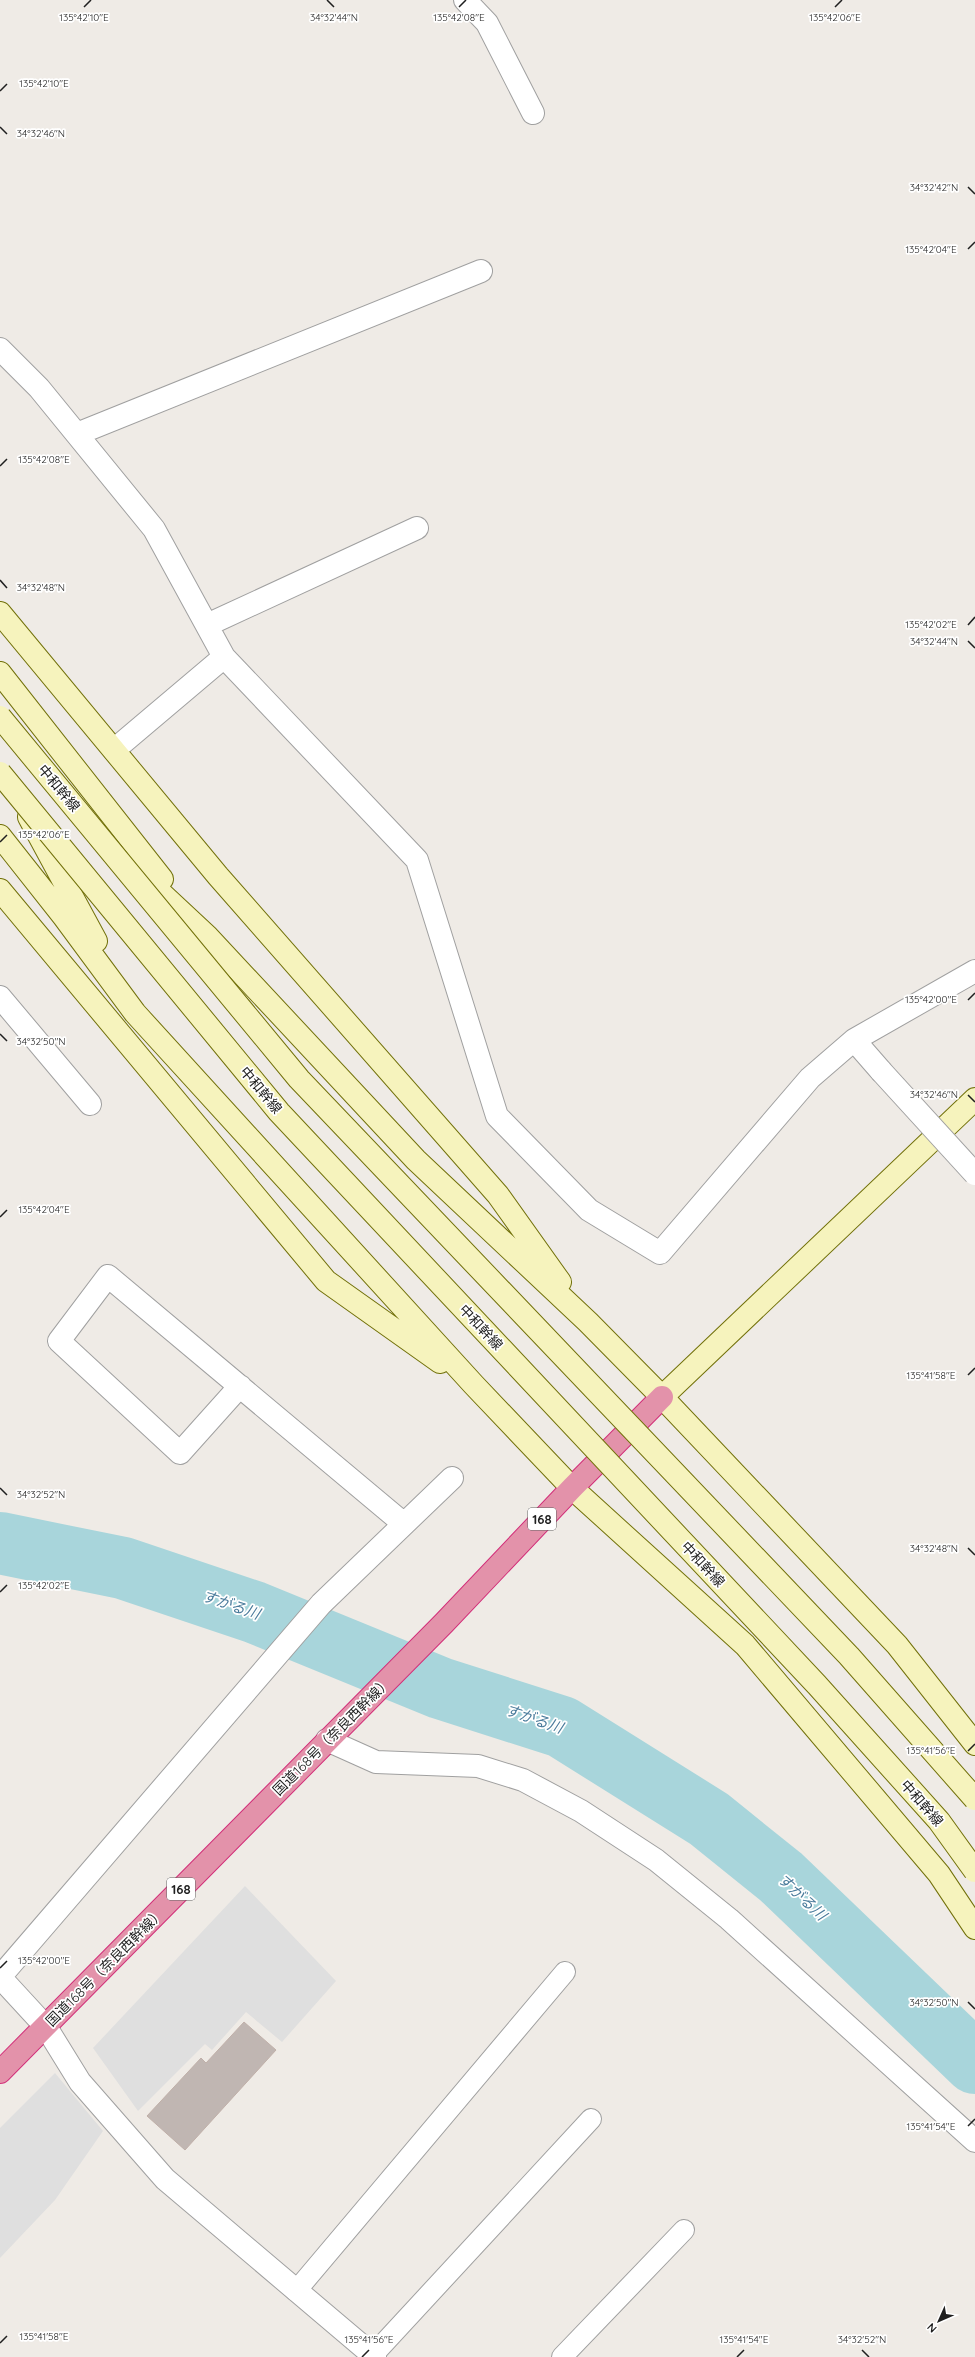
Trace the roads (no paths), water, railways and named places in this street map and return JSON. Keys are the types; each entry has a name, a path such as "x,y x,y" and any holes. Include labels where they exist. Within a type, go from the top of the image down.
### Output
{"highway":[{"name":"国道168号（奈良西幹線）","path":"0,2072 362,1706 662,1397"}],"main road":[{"path":"0,613 218,876 498,1195 588,1322"},
{"path":"0,673 208,936"},
{"name":"中和幹線","path":"0,717 299,1079 849,1656 975,1799"},
{"path":"0,720 72,809 208,936 416,1160 588,1322 662,1397 897,1645 975,1744"},
{"path":"0,772 14,789 135,1013"},
{"name":"中和幹線","path":"0,772 279,1112 818,1685 939,1821 975,1871"},
{"path":"0,836 64,917 135,1013 474,1385 572,1488 745,1646 939,1874 975,1928"},
{"path":"0,890 326,1281 474,1385"},
{"path":"662,1397 975,1099"}],"street":[{"path":"466,0 487,23 533,113"},
{"path":"77,434 481,271"},
{"path":"0,349 39,388 154,529 224,657 416,860 497,1116 589,1210 660,1253 810,1078 854,1040 975,971"},
{"path":"206,625 417,528"},
{"path":"114,750 224,657"},
{"path":"0,998 90,1104"},
{"path":"854,1040 975,1174"},
{"path":"240,1386 180,1453 59,1341 108,1276 240,1386 404,1524"},
{"path":"374,2356 166,2179 80,2082 46,2026 0,1977 321,1604 452,1478"},
{"path":"328,1740 376,1762 478,1766 523,1780 581,1811 656,1860 729,1919 975,2141"}],"lane":[{"path":"296,2291 565,1972"},
{"path":"374,2356 590,2119"},
{"path":"562,2357 684,2230"}],"waterway":[{"name":"すがる川","path":"0,1543 123,1568 254,1612 440,1688 562,1727 709,1819 781,1877 975,2063"}]}
